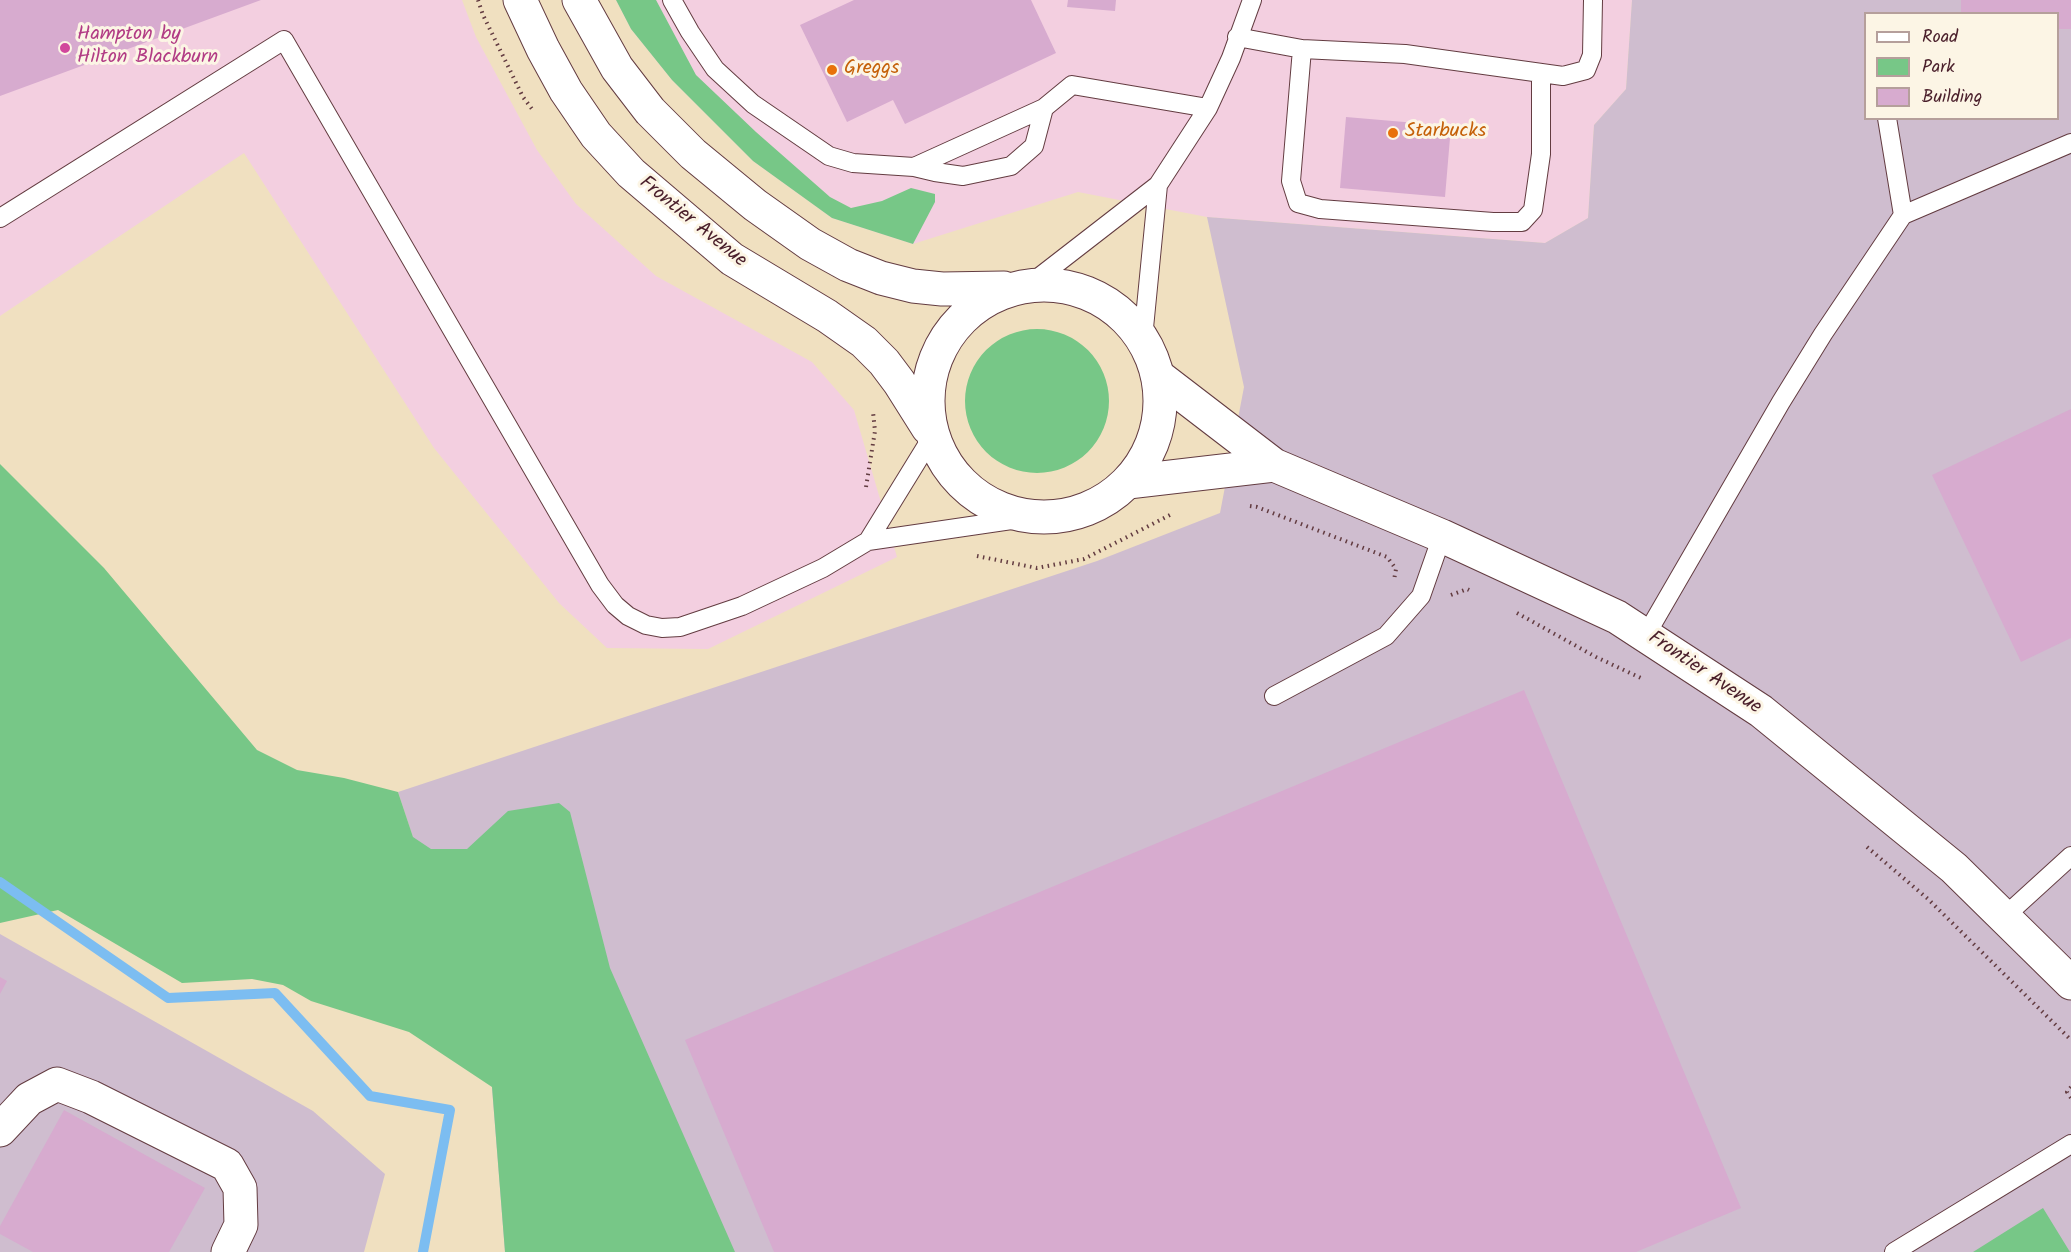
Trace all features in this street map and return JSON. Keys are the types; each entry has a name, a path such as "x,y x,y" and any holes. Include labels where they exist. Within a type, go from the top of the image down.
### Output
{"street":[{"name":"Frontier Avenue","path":"520,0 566,91 596,135 631,173 732,259 827,316 864,342 899,381 931,434"},
{"path":"579,0 617,68 650,111 693,154 755,206 810,244 848,266 913,286 942,289 1020,286 1062,285 1094,295 1121,313 1143,338 1158,376 1161,404 1156,432 1145,459 1128,482 1100,503 1067,515 1032,517 999,509 970,492 947,467 931,434 926,396 933,360 951,328 978,304 1020,286"},
{"name":"Frontier Avenue","path":"1158,376 1274,465 1442,536 1617,617 1761,711 1954,868 2071,983"},
{"name":"Frontier Avenue","path":"1128,482 1274,465"},
{"path":"0,1130 29,1099 57,1084 91,1097 226,1165 240,1188 241,1225 228,1252"}],"lane":[{"path":"672,0 715,69 753,104 829,156 853,163 914,167 963,176 1011,166 1034,146 1044,108"},
{"path":"1020,286 1158,185 1208,108 1231,58 1252,0"},
{"path":"1238,37 1302,49 1405,54 1563,76 1586,70 1592,55 1593,0"},
{"path":"0,218 284,40 600,585 615,606 628,616 646,625 662,628 680,627 742,606 823,568 868,541 1032,517"},
{"path":"1302,49 1291,181 1298,203 1320,209 1493,222 1522,222 1533,210 1541,154 1540,74"},
{"path":"914,167 1044,108 1072,86 1208,108"},
{"path":"1887,120 1903,215"},
{"path":"1646,635 1781,402 1823,334 1903,215 2071,143"},
{"path":"1143,338 1158,185"},
{"path":"868,541 931,434"},
{"path":"1274,696 1386,636 1421,596 1442,536"},
{"path":"2004,917 2071,856"},
{"path":"1894,1252 2071,1144"}],"path":[{"path":"478,0 523,97 537,115"},
{"path":"873,409 875,431 866,487 894,500"},
{"path":"1247,506 1257,507 1387,557 1396,569 1393,583 1444,605 1451,595 1467,589 1474,592"},
{"path":"972,555 1037,568 1075,561 1084,559 1173,514"},
{"path":"1510,609 1596,657 1652,684"},
{"path":"1866,846 1928,899 2071,1040"},
{"path":"2071,1087 2067,1092 2071,1098"}],"shaded area":[{"path":"0,0 462,0 476,37 537,150 576,204 656,276 812,362 854,410 897,557 708,649 607,648 559,603 434,448 244,153 0,316"},
{"path":"616,0 1632,0 1626,89 1594,125 1588,218 1545,243 1207,217 1078,192 913,244 832,218 753,161 672,80 631,29"},
{"path":"1632,0 2071,0 2071,1252 505,1252 491,1075 398,792 1097,561 1220,513 1244,387 1207,217 1545,243 1588,218 1594,125 1626,89"},
{"path":"0,934 313,1111 385,1174 364,1252 0,1252"}],"green space":[{"path":"616,0 656,0 696,75 830,197 851,208 882,201 911,188 935,194 935,202 913,244 832,218 753,161 672,80 631,29"},
{"path":"1037,329 1064,335 1088,350 1103,374 1109,401 1103,428 1088,452 1064,467 1037,473 1010,467 986,452 971,428 965,401 971,374 986,350 1010,335"},
{"path":"0,464 104,568 257,750 297,770 344,778 398,792 413,837 431,849 467,849 508,811 559,803 570,812 610,968 735,1252 505,1252 492,1087 409,1032 311,1001 283,985 252,979 182,983 58,910 0,923"},
{"path":"2043,1208 2070,1252 1973,1252"}],"building":[{"name":"Hampton by Hilton Blackburn","path":"0,0 261,0 0,96"},
{"path":"854,0 1031,0 1056,53 905,124 893,100 847,122 800,25"},
{"path":"1068,0 1116,0 1115,11 1067,7"},
{"path":"1961,0 2071,0 2071,29 2059,29 2059,12 1961,12"},
{"path":"1346,117 1451,126 1445,197 1340,188"},
{"path":"2071,409 2071,638 2021,662 1932,475"},
{"path":"1524,690 1741,1208 1636,1252 774,1252 685,1040"},
{"path":"0,977 7,981 0,994"},
{"path":"64,1110 205,1188 169,1252 33,1252 0,1234 0,1226"}],"waterway":[{"path":"0,882 168,998 275,993 370,1096 450,1110 423,1252"}],"place":[{"name":"Hampton by Hilton Blackburn","path":"65,48"},
{"name":"Greggs","path":"832,70"},
{"name":"Starbucks","path":"1393,133"}]}
